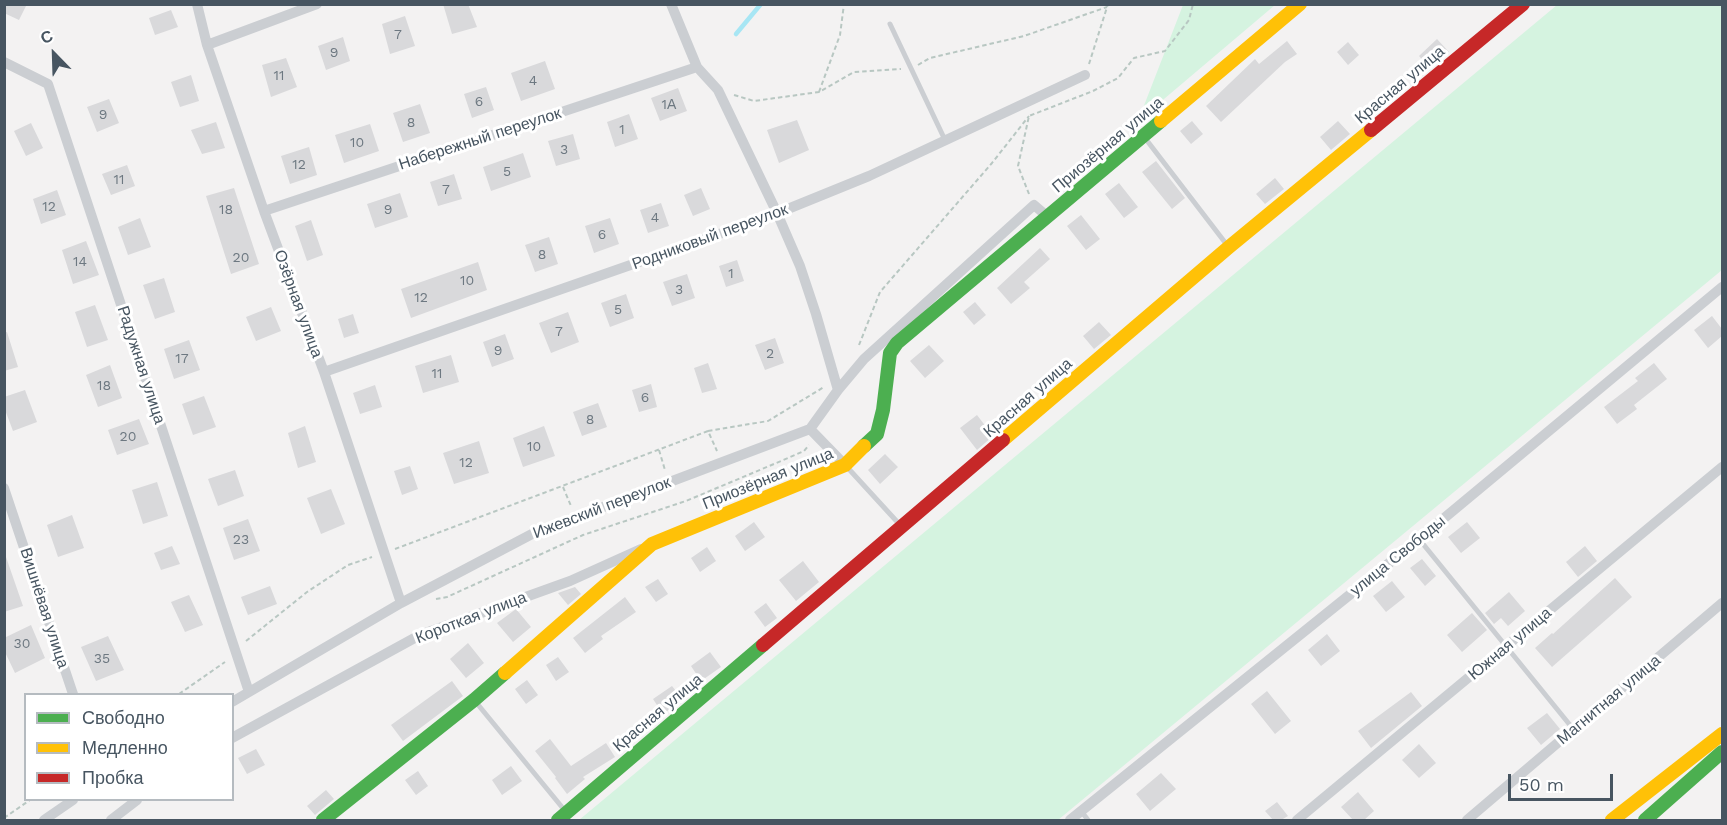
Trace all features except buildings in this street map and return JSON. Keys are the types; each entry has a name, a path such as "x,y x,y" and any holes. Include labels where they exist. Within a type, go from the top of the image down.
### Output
{"street":[{"name":"Озёрная улица","path":"198,4 207,45 264,211 324,372 401,603"},
{"path":"207,45 317,4"},
{"path":"671,4 697,67 718,90 777,213 807,285 836,385"},
{"name":"Приозёрная улица","path":"323,820 474,700 652,544 845,465 877,434 884,410 890,353 897,343 1300,4"},
{"name":"Красная улица","path":"562,817 1229,247 1523,4"},
{"name":"Радужная улица","path":"4,62 48,84 249,692"},
{"name":"Набережный переулок","path":"264,211 697,67"},
{"name":"Родниковый переулок","path":"324,372 777,213 869,176 1085,75"},
{"path":"845,465 810,429 836,385 1034,205 1048,217"},
{"name":"улица Свободы","path":"1070,820 1419,539 1722,287"},
{"name":"Ижевский переулок","path":"234,701 401,603 532,534 810,429"},
{"name":"Южная улица","path":"1298,820 1722,467"},
{"name":"Вишнёвая улица","path":"4,488 73,693"},
{"name":"Короткая улица","path":"234,737 420,635 570,581 652,544"},
{"name":"Магнитная улица","path":"1467,820 1722,603"},
{"path":"1612,820 1722,734"},
{"path":"1645,820 1722,752"},
{"path":"44,820 72,801"},
{"path":"111,820 136,801"}],"lane":[{"path":"890,24 945,140"},
{"path":"1144,136 1229,247"},
{"path":"845,465 902,527"},
{"path":"1419,539 1574,730"},
{"path":"474,700 562,817"},
{"path":"1081,811 1088,820"}],"path":[{"path":"819,92 840,34 844,4"},
{"path":"1085,75 1108,4"},
{"path":"854,350 861,343 880,291 978,179 1029,116 1118,78 1134,58 1165,51 1189,20 1192,4"},
{"path":"1031,101 1018,166 1034,205"},
{"path":"180,693 226,662 235,650 307,592 348,565 563,487 708,431 768,421 836,385"},
{"path":"428,600 447,597 582,535 686,501 804,451 812,442 810,429"},
{"path":"708,431 721,462"},
{"path":"658,450 669,482"},
{"path":"563,487 575,518"},
{"path":"4,818 29,801"}],"green space":[{"path":"1183,5 1275,5 1138,121"},
{"path":"1557,5 1722,5 1722,270 1058,820 579,820"}],"waterway":[{"path":"736,34 761,4"}],"traffic: fast":[{"path":"864,446 877,434 883,410 890,353 897,343 1161,121"},
{"path":"558,820 763,645"},
{"path":"323,820 505,673"},
{"path":"1645,820 1722,752"}],"traffic: slow":[{"path":"1161,121 1300,4"},
{"path":"1003,440 1229,247 1371,130"},
{"path":"505,673 652,544 845,465 864,446"},
{"path":"1612,820 1722,734"}],"traffic: jam":[{"path":"1371,130 1523,4"},
{"path":"763,645 1003,440"}]}
